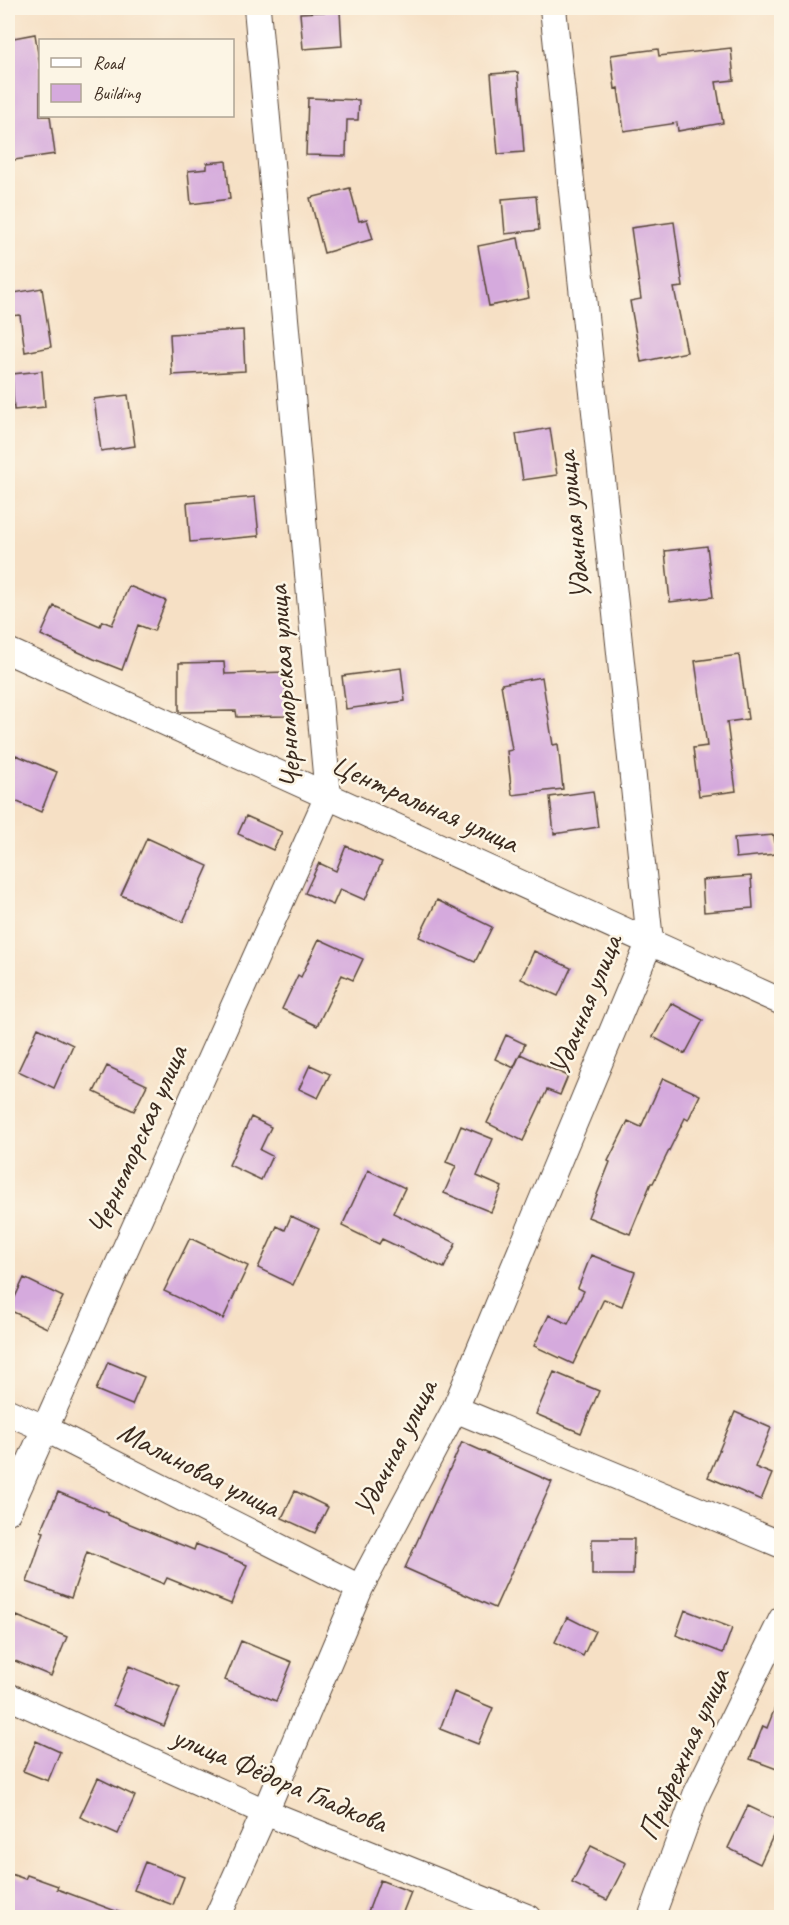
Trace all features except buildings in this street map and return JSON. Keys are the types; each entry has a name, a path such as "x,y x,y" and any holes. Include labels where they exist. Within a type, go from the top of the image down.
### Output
{"street":[{"name":"Черноморская улица","path":"8,1511 328,796 257,8"},
{"name":"Удачная улица","path":"217,1917 265,1812 360,1588 455,1409 650,941 553,8"},
{"path":"8,642 8,652"},
{"name":"Центральная улица","path":"8,652 782,1002"},
{"path":"455,1409 782,1545"},
{"name":"Малиновая улица","path":"8,1412 360,1588"},
{"name":"Прибрежная улица","path":"651,1917 696,1795 782,1619"},
{"name":"улица Фёдора Гладкова","path":"8,1696 265,1812 529,1917"}]}
